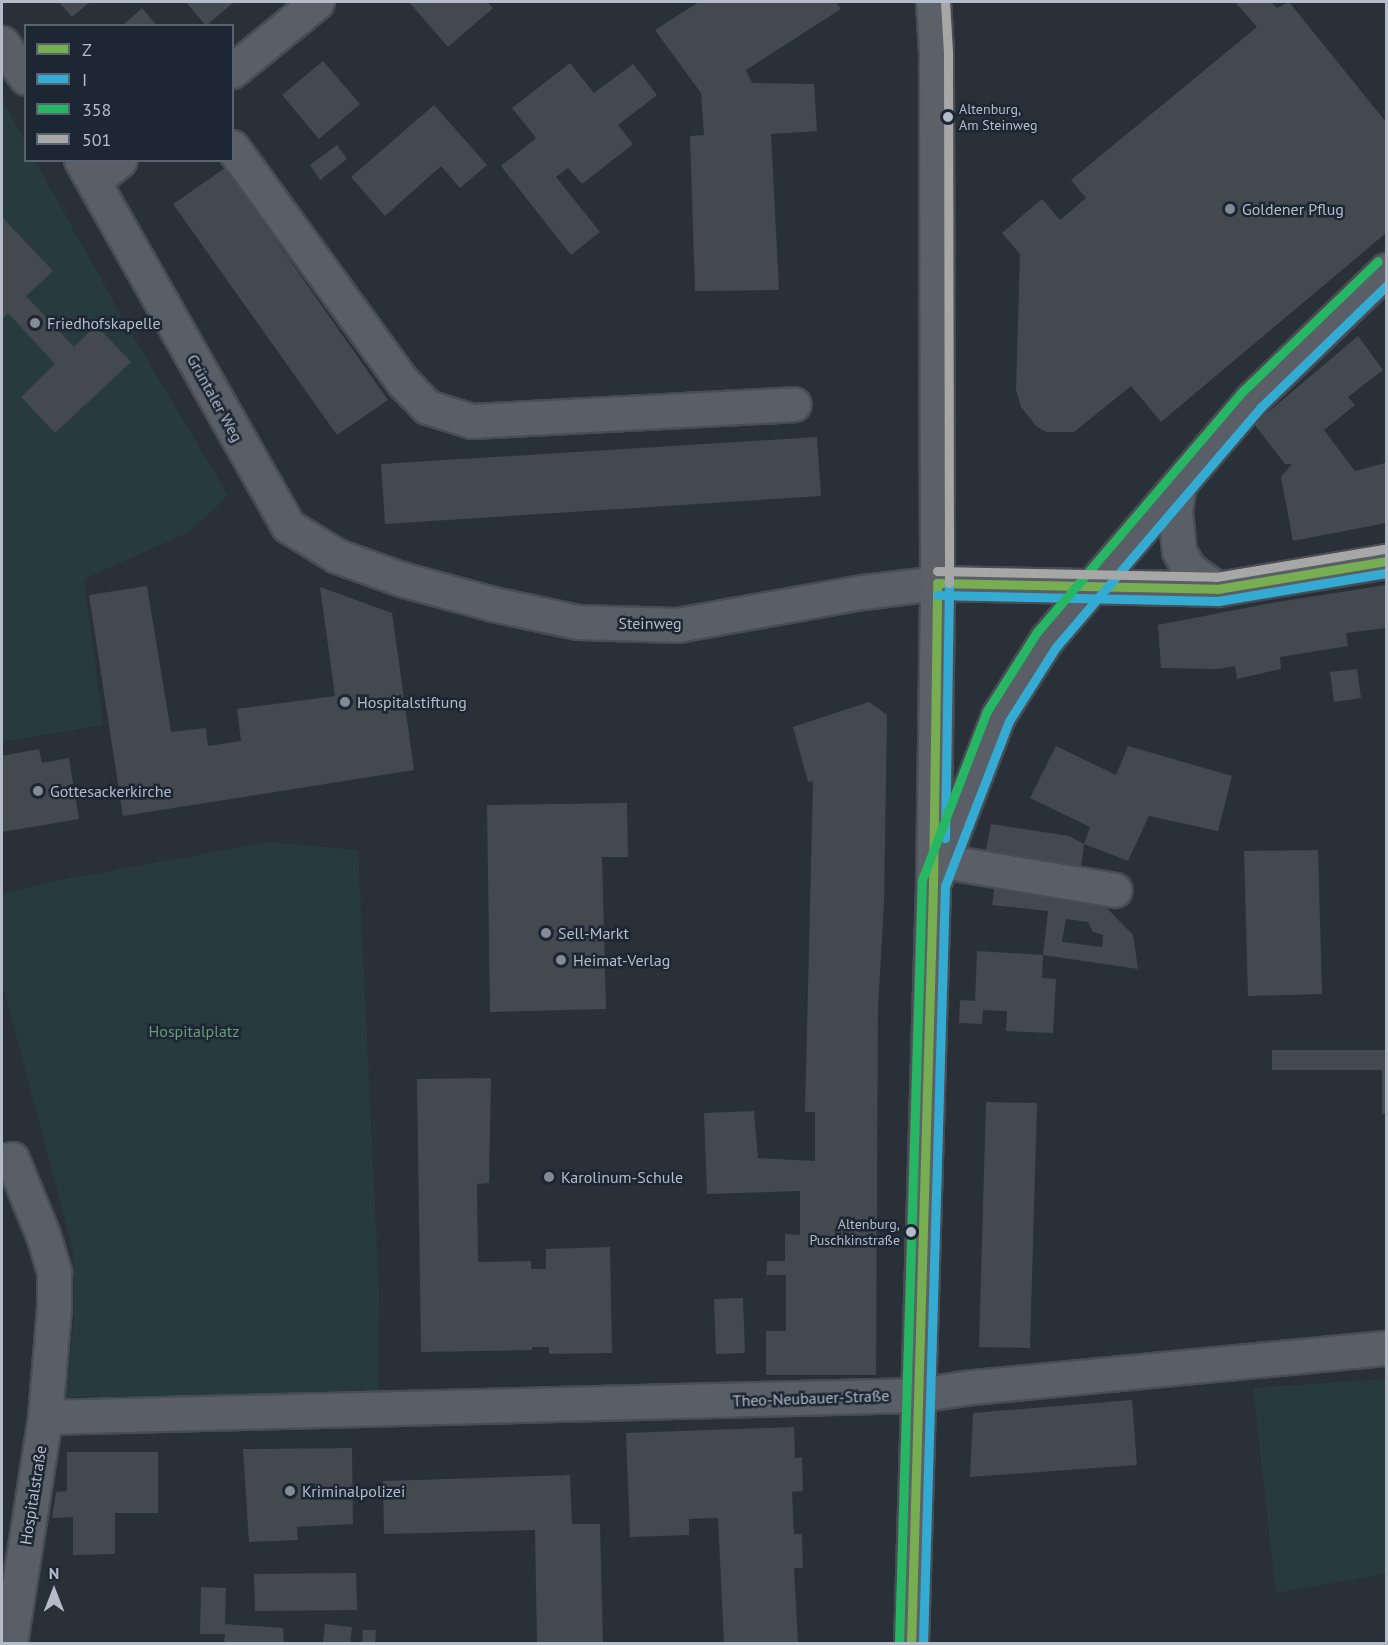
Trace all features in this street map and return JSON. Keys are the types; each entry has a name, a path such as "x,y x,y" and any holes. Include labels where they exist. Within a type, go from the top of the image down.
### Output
{"main road":[{"path":"911,1644 917,1395 938,873 936,52 933,2"}],"street":[{"path":"234,69 317,2"},
{"path":"2,43 24,75"},
{"path":"234,150 403,382 427,407 472,421 794,404"},
{"path":"88,171 114,162"},
{"name":"Grüntaler Weg","path":"88,171 288,526 337,556 401,579"},
{"path":"1115,890 938,873 998,716 1046,640 1252,399 1386,270"},
{"path":"1179,484 1175,528 1179,550 1188,568 1216,589"},
{"name":"Steinweg","path":"401,579 493,604 578,622 677,625 863,592 937,583 1216,589 1386,561"},
{"path":"2,1161 12,1159 43,1235 54,1272 54,1307 45,1417"},
{"name":"Theo-Neubauer-Straße","path":"45,1417 917,1395 972,1387 1386,1348"},
{"name":"Hospitalstraße","path":"10,1644 45,1417"}],"green space":[{"path":"2,99 24,140 24,162 36,162 130,331 228,495 189,532 84,579 103,725 2,742"},
{"name":"Hospitalplatz","path":"270,842 358,850 379,1291 378,1395 66,1397 74,1318 73,1250 2,982 2,894 54,881"},
{"path":"1386,1379 1386,1574 1276,1593 1253,1388"}],"building":[{"path":"59,2 90,2 72,17"},
{"path":"186,2 234,2 208,24 204,24"},
{"path":"409,2 487,2 493,8 448,47"},
{"path":"699,2 836,2 841,9 746,70 752,83 814,84 817,131 771,134 779,290 695,291 690,136 704,135 701,93 655,30"},
{"name":"Goldener Pflug","path":"1235,2 1271,2 1277,8 1289,2 1386,122 1386,233 1161,422 1131,386 1074,432 1046,432 1036,426 1021,407 1016,390 1020,254 1002,233 1042,199 1060,220 1086,198 1071,180 1257,27"},
{"path":"142,8 155,24 124,24"},
{"path":"323,61 360,104 319,139 282,95"},
{"path":"570,63 594,93 633,64 657,95 618,125 633,144 582,184 568,168 556,177 600,232 571,255 501,166 536,138 512,108"},
{"path":"434,105 487,165 460,188 441,166 385,216 351,177"},
{"path":"337,145 347,159 320,180 310,165"},
{"path":"225,168 388,400 337,435 173,204"},
{"name":"Friedhofskapelle","path":"2,217 53,271 26,296 74,347 96,325 131,362 55,433 21,397 55,364 8,313 2,320"},
{"path":"1358,336 1383,370 1348,397 1355,405 1324,430 1355,471 1385,463 1386,523 1293,541 1281,477 1292,464 1285,464 1254,424"},
{"path":"817,437 821,496 385,524 381,464"},
{"path":"1386,585 1386,628 1346,633 1348,646 1280,657 1281,669 1237,679 1235,666 1218,669 1161,668 1158,625 1271,603"},
{"name":"Hospitalstiftung","path":"147,586 171,732 206,728 208,746 241,741 237,709 335,696 320,587 392,613 414,770 123,816 89,595"},
{"path":"1357,669 1361,698 1334,702 1330,672"},
{"path":"869,702 887,715 884,905 878,1007 876,1375 766,1375 766,1331 786,1331 786,1275 766,1275 767,1261 785,1261 785,1234 800,1235 800,1191 707,1194 704,1113 754,1111 758,1158 815,1161 815,1112 805,1112 813,781 808,782 793,727"},
{"path":"1056,746 1116,775 1128,746 1232,776 1218,831 1149,816 1128,861 1084,844 1090,827 1030,798"},
{"name":"Gottesackerkirche","path":"39,749 42,763 69,758 79,819 2,832 2,756"},
{"name":"Sell-Markt","path":"627,803 628,857 602,857 606,1009 490,1012 487,805"},
{"path":"991,824 1069,836 1084,844 1080,875 984,860"},
{"path":"1318,850 1322,994 1248,996 1244,851"},
{"path":"995,882 1094,895 1133,935 1138,969 1043,955 1048,911 992,905","holes":["1066,919 1088,922 1093,932 1103,935 1102,947 1062,942"]},
{"path":"977,951 1043,955 1042,978 1056,979 1053,1033 1006,1031 1007,1011 983,1010 982,1024 959,1023 960,1000 975,1001"},
{"path":"1272,1050 1386,1050 1386,1114 1382,1114 1382,1070 1272,1070"},
{"path":"491,1078 489,1183 477,1184 478,1262 531,1261 531,1269 546,1269 546,1249 610,1247 612,1353 549,1354 549,1347 532,1347 532,1350 421,1352 417,1079"},
{"path":"986,1102 1037,1103 1030,1348 979,1347"},
{"path":"743,1298 745,1353 716,1354 714,1299"},
{"path":"1132,1400 1137,1465 970,1477 973,1413"},
{"path":"794,1427 795,1458 802,1457 803,1491 792,1492 794,1534 802,1534 803,1568 794,1568 798,1644 724,1644 718,1518 689,1519 689,1535 630,1537 626,1433"},
{"path":"352,1448 353,1524 297,1527 298,1540 249,1542 243,1449"},
{"path":"67,1452 158,1452 158,1513 115,1513 115,1554 73,1555 73,1517 52,1518 56,1492 67,1491"},
{"path":"570,1475 572,1524 600,1524 603,1644 537,1644 535,1530 384,1534 383,1481"},
{"path":"356,1573 357,1610 255,1611 254,1574"},
{"path":"201,1587 226,1588 225,1624 283,1628 284,1644 224,1644 225,1634 200,1634"},
{"path":"325,1624 352,1627 350,1644 323,1644"},
{"path":"363,1630 376,1630 375,1644 362,1644"}],"transit line":[{"name":"501","path":"945,2 948,52 949,583"},
{"name":"358","path":"899,1644 922,880 987,711 1037,632 1243,391 1378,261"},
{"name":"I","path":"923,1644 945,886 1009,721 1056,647 1261,407 1386,286"},
{"name":"501","path":"937,571 1216,577 1384,549"},
{"name":"Z","path":"937,583 1217,589 1386,561"},
{"name":"I","path":"937,595 1218,601 1386,573"},
{"name":"Z","path":"911,1644 933,884 937,583"},
{"name":"I","path":"945,838 949,583"}],"place":[{"name":"Altenburg, Am Steinweg","path":"948,117"},
{"name":"Goldener Pflug","path":"1230,209"},
{"name":"Friedhofskapelle","path":"35,323"},
{"name":"Hospitalstiftung","path":"345,702"},
{"name":"Gottesackerkirche","path":"38,791"},
{"name":"Sell-Markt","path":"546,933"},
{"name":"Heimat-Verlag","path":"561,960"},
{"name":"Karolinum-Schule","path":"549,1177"},
{"name":"Altenburg, Puschkinstraße","path":"911,1232"},
{"name":"Kriminalpolizei","path":"290,1491"}]}
